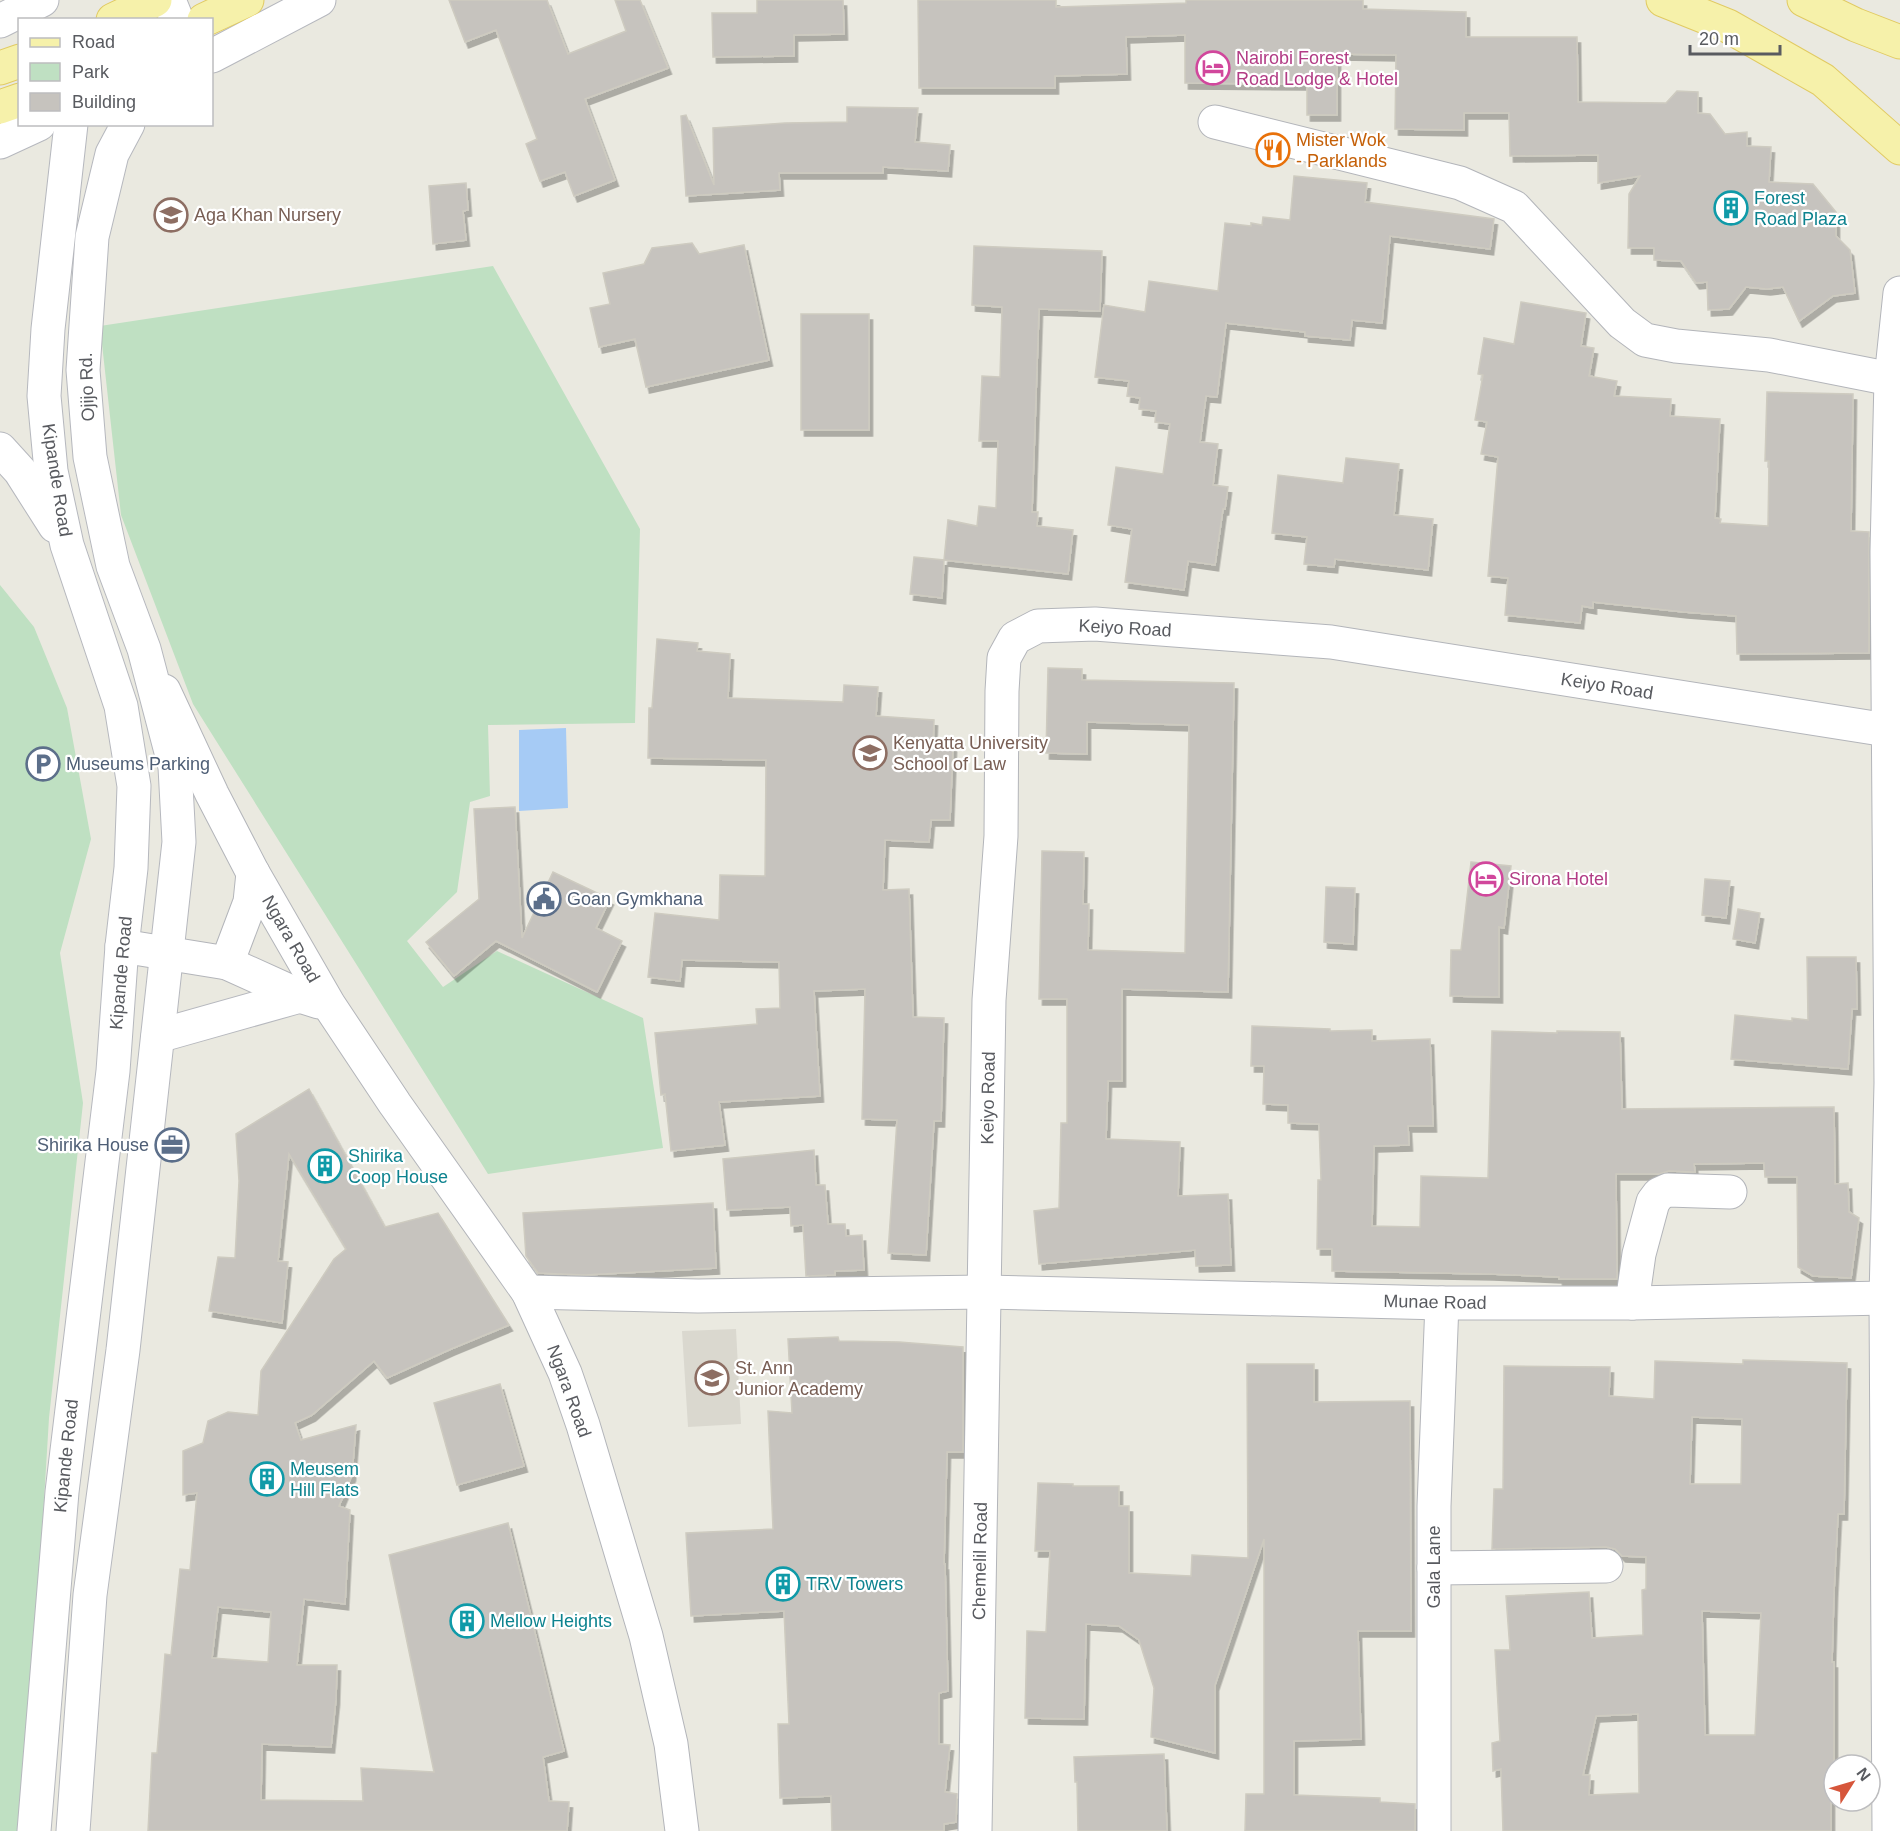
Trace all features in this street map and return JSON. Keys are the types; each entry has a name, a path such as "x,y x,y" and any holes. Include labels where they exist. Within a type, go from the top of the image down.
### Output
{"main road":[{"path":"117,18 154,0"},
{"path":"208,18 247,0"},
{"path":"1663,0 1728,26 1822,80 1900,148"},
{"path":"1804,0 1856,25 1900,42"},
{"path":"0,68 18,62"},
{"path":"0,107 18,101"}],"street":[{"path":"0,21 42,0"},
{"path":"39,18 47,0"},
{"path":"170,0 176,18"},
{"path":"213,55 319,0"},
{"path":"1215,122 1460,183 1514,207 1622,322 1645,340 1677,346 1769,356 1891,379"},
{"path":"0,142 35,126"},
{"name":"Kipande Road","path":"34,1831 62,1492 113,1071 130,868 134,786 121,706 67,545 51,471 44,396 48,329 70,126"},
{"name":"Ojijo Rd.","path":"127,126 112,154 92,237 83,370 90,457 111,555 144,649"},
{"path":"1889,1831 1895,1715 1886,1298 1892,1083 1887,552 1891,379 1900,293"},
{"path":"0,449 20,471 67,545"},
{"name":"Keiyo Road","path":"985,1292 990,1000 1001,836 1002,691 1004,658 1015,638 1038,626 1095,624 1330,642 1887,730"},
{"path":"73,1831 90,1595 123,1350 179,842 175,767 144,649"},
{"name":"Ngara Road","path":"144,649 212,794 315,1000 395,1104 528,1292 566,1373 646,1636 671,1744 681,1831"},
{"name":"Ngara Road","path":"227,963 250,902 253,873"},
{"name":"Ngara Road","path":"122,946 227,963 315,1000"},
{"path":"158,1036 315,1000"},
{"path":"1632,1303 1639,1254 1653,1202 1659,1194 1668,1190 1730,1192"},
{"name":"Munae Road","path":"528,1292 698,1296 985,1292 1442,1303 1632,1303 1886,1298"},
{"name":"Chemelil Road","path":"975,1831 985,1292"},
{"name":"Gala Lane","path":"1434,1831 1434,1506 1442,1303"},
{"path":"1434,1568 1606,1566"}],"shaded area":[{"name":"St. Ann Junior Academy","path":"736,1329 741,1424 688,1427 682,1331"}],"green space":[{"path":"493,266 640,529 635,723 488,725 490,796 470,802 457,892 407,941 443,987 497,951 643,1018 663,1148 488,1174 193,704 121,515 100,326"},
{"path":"0,585 34,627 67,708 91,839 60,953 83,1103 49,1418 24,1831 0,1831"}],"water":[{"path":"566,728 568,808 519,811 519,730"}],"building":[{"path":"449,0 547,0 568,54 626,31 615,0 640,0 668,68 585,99 615,180 574,196 565,172 540,181 526,144 537,139 496,30 465,42"},
{"path":"757,0 843,0 844,34 794,35 794,56 713,57 712,13 757,13"},
{"path":"918,0 1056,0 1056,7 1186,3 1186,0 1363,0 1363,9 1466,12 1466,37 1577,37 1578,102 1666,103 1677,91 1698,92 1698,113 1710,114 1725,134 1747,132 1747,146 1771,147 1769,182 1813,184 1836,212 1836,236 1850,250 1855,293 1833,296 1799,321 1783,287 1767,289 1746,287 1729,309 1708,310 1707,282 1696,283 1681,261 1654,260 1654,248 1628,248 1629,194 1640,176 1598,183 1598,155 1510,156 1509,113 1464,113 1464,130 1395,129 1396,55 1337,54 1337,115 1307,115 1307,84 1185,83 1185,35 1126,37 1127,74 1055,76 1055,88 919,88"},
{"path":"847,107 918,108 915,142 950,145 948,171 883,167 883,173 779,173 780,190 686,196 681,116 686,115 714,185 713,128 847,122"},
{"path":"1294,176 1367,183 1365,202 1494,219 1490,249 1390,236 1382,323 1352,320 1350,340 1305,336 1305,332 1226,323 1217,397 1206,396 1200,442 1218,444 1213,485 1228,487 1215,565 1188,561 1184,590 1125,582 1132,529 1108,525 1116,467 1163,474 1170,424 1155,422 1156,411 1139,409 1140,398 1127,396 1129,381 1095,377 1104,305 1145,312 1149,281 1218,291 1225,223 1262,225 1263,217 1290,220"},
{"path":"466,183 468,210 463,211 466,240 433,244 429,186"},
{"path":"692,243 699,254 744,245 769,360 646,387 635,339 599,347 590,308 610,304 603,273 644,264 652,248"},
{"path":"974,246 1102,251 1100,311 1039,309 1032,512 1038,512 1037,526 1073,530 1068,574 944,560 948,520 977,526 979,506 996,508 998,441 979,441 982,376 1000,377 1002,307 972,305"},
{"path":"1521,302 1586,313 1581,346 1594,348 1589,376 1617,381 1614,396 1671,399 1670,416 1720,419 1715,518 1721,519 1720,523 1768,526 1769,461 1765,461 1767,392 1853,394 1851,531 1869,532 1869,653 1737,654 1736,616 1593,602 1593,608 1582,606 1580,623 1505,615 1508,578 1488,576 1498,457 1481,454 1487,422 1475,420 1483,375 1478,374 1484,338 1514,344"},
{"path":"801,314 869,314 869,430 801,430"},
{"path":"1346,458 1399,464 1394,515 1433,519 1428,570 1335,559 1334,567 1304,564 1307,537 1272,533 1278,475 1343,483"},
{"path":"914,557 944,560 942,598 910,594"},
{"path":"657,639 698,643 697,651 730,654 728,698 843,702 844,685 878,687 876,716 934,720 933,745 953,746 950,820 931,820 929,842 885,840 883,890 909,889 913,1017 944,1018 941,1121 934,1121 926,1255 888,1253 897,1120 862,1119 865,989 814,991 820,1096 719,1102 725,1145 671,1151 665,1094 661,1095 655,1033 757,1024 756,1009 780,1008 779,962 682,960 680,981 648,977 655,913 719,920 720,875 765,876 766,760 648,758 649,708 652,708"},
{"path":"1048,668 1082,669 1082,680 1234,683 1228,992 1122,989 1122,1081 1108,1081 1106,1139 1180,1142 1178,1196 1228,1194 1231,1265 1196,1266 1195,1250 1039,1264 1034,1211 1059,1208 1061,1123 1067,1123 1067,999 1039,999 1042,851 1084,852 1083,904 1089,904 1088,950 1185,953 1189,725 1087,722 1087,754 1046,753"},
{"name":"Goan Gymkhana","path":"515,807 522,938 553,872 610,899 596,928 622,941 597,992 496,941 454,976 426,942 479,899 474,809"},
{"path":"1471,862 1511,866 1504,928 1499,927 1499,997 1450,996 1451,950 1461,950"},
{"path":"1705,879 1730,881 1726,918 1702,915"},
{"path":"1326,887 1355,888 1353,944 1324,942"},
{"path":"1738,909 1760,913 1755,943 1733,939"},
{"path":"1807,957 1856,957 1857,1009 1852,1009 1848,1069 1731,1059 1735,1015 1792,1021 1792,1018 1808,1020"},
{"path":"1252,1026 1330,1029 1330,1031 1372,1030 1372,1041 1430,1039 1433,1126 1408,1126 1409,1145 1374,1146 1372,1226 1420,1227 1421,1176 1488,1178 1492,1031 1620,1032 1622,1109 1834,1107 1835,1184 1848,1183 1849,1212 1859,1218 1851,1278 1813,1276 1798,1267 1797,1177 1765,1177 1764,1163 1694,1164 1695,1172 1616,1174 1617,1279 1332,1271 1332,1249 1317,1249 1318,1180 1321,1180 1319,1124 1288,1123 1288,1105 1263,1104 1264,1066 1251,1066"},
{"path":"309,1089 385,1227 438,1213 509,1325 387,1378 374,1361 312,1415 295,1423 301,1440 356,1425 352,1475 339,1506 350,1510 345,1604 304,1599 297,1665 337,1665 331,1747 262,1744 261,1800 363,1801 361,1768 434,1772 389,1555 508,1523 564,1751 543,1757 549,1801 569,1802 567,1831 148,1831 152,1753 157,1753 165,1654 171,1655 180,1569 190,1570 197,1493 183,1495 183,1451 203,1443 208,1421 228,1412 258,1415 261,1371 334,1259 346,1249 289,1154 278,1261 288,1262 282,1323 209,1311 218,1257 235,1258 239,1181 236,1134","holes":["218,1607 271,1612 268,1662 212,1658"]},
{"path":"814,1150 816,1185 825,1185 828,1224 845,1224 846,1236 862,1235 864,1270 835,1271 835,1275 806,1276 803,1225 791,1226 790,1207 727,1210 723,1159"},
{"path":"713,1203 716,1268 584,1275 538,1273 526,1256 523,1213"},
{"path":"838,1337 839,1341 899,1342 963,1347 963,1452 947,1452 944,1564 948,1691 939,1693 939,1744 950,1745 945,1792 957,1794 956,1822 944,1824 944,1831 832,1831 831,1796 780,1798 778,1724 789,1724 784,1611 691,1616 686,1533 773,1529 768,1411 792,1413 788,1339"},
{"path":"1743,1360 1847,1363 1844,1514 1838,1514 1834,1592 1832,1662 1834,1662 1834,1753 1822,1753 1822,1813 1831,1813 1831,1831 1503,1831 1501,1769 1493,1771 1492,1743 1500,1741 1495,1650 1510,1650 1506,1596 1589,1592 1592,1638 1643,1635 1642,1590 1646,1589 1646,1557 1622,1556 1615,1549 1606,1547 1492,1549 1494,1489 1503,1489 1504,1366 1610,1367 1609,1396 1654,1399 1655,1361 1743,1364","holes":["1692,1417 1742,1419 1741,1484 1690,1484","1702,1611 1761,1613 1755,1735 1705,1735","1638,1714 1639,1793 1589,1795 1590,1775 1583,1775 1596,1716"]},
{"path":"1247,1364 1314,1364 1314,1402 1410,1401 1411,1631 1358,1631 1361,1739 1294,1741 1294,1795 1380,1798 1380,1802 1415,1804 1415,1831 1245,1831 1246,1794 1264,1794 1264,1539 1215,1685 1215,1753 1151,1737 1154,1688 1139,1640 1119,1626 1086,1624 1084,1719 1025,1718 1027,1631 1046,1632 1050,1551 1035,1551 1038,1483 1119,1486 1119,1506 1129,1506 1129,1573 1191,1576 1192,1555 1248,1558"},
{"path":"500,1384 524,1466 457,1485 434,1403"},
{"path":"1164,1754 1167,1831 1078,1831 1074,1757"}],"place":[{"name":"Nairobi Forest Road Lodge & Hotel","path":"1213,68"},
{"name":"Mister Wok - Parklands","path":"1273,150"},
{"name":"Forest Road Plaza","path":"1731,208"},
{"name":"Aga Khan Nursery","path":"171,215"},
{"name":"Kenyatta University School of Law","path":"870,753"},
{"name":"Museums Parking","path":"43,764"},
{"name":"Sirona Hotel","path":"1486,879"},
{"name":"Goan Gymkhana","path":"544,899"},
{"name":"Shirika House","path":"172,1145"},
{"name":"Shirika Coop House","path":"325,1166"},
{"name":"St. Ann Junior Academy","path":"712,1378"},
{"name":"Meusem Hill Flats","path":"267,1479"},
{"name":"TRV Towers","path":"783,1584"},
{"name":"Mellow Heights","path":"467,1621"}]}
